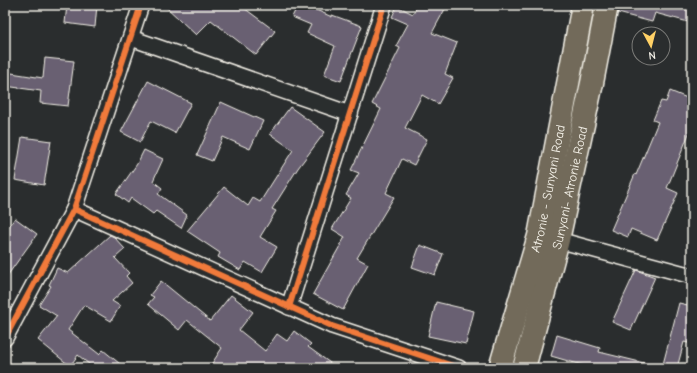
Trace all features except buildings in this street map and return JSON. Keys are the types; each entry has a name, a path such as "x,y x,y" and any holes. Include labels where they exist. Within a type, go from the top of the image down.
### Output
{"highway":[{"name":"Atronie - Sunyani Road","path":"500,368 540,236 583,5"},
{"name":"Sunyani- Atronie Road","path":"524,368 558,240 607,5"}],"street":[{"path":"5,338 11,314 74,209 142,5"},
{"path":"289,307 384,5"},
{"path":"131,38 350,114"},
{"path":"74,209 332,326 458,368"},
{"path":"558,240 692,276"}],"cycle path":[{"path":"5,338 74,209 141,5"},
{"path":"289,307 384,5"},
{"path":"74,209 332,326 459,368"}]}
